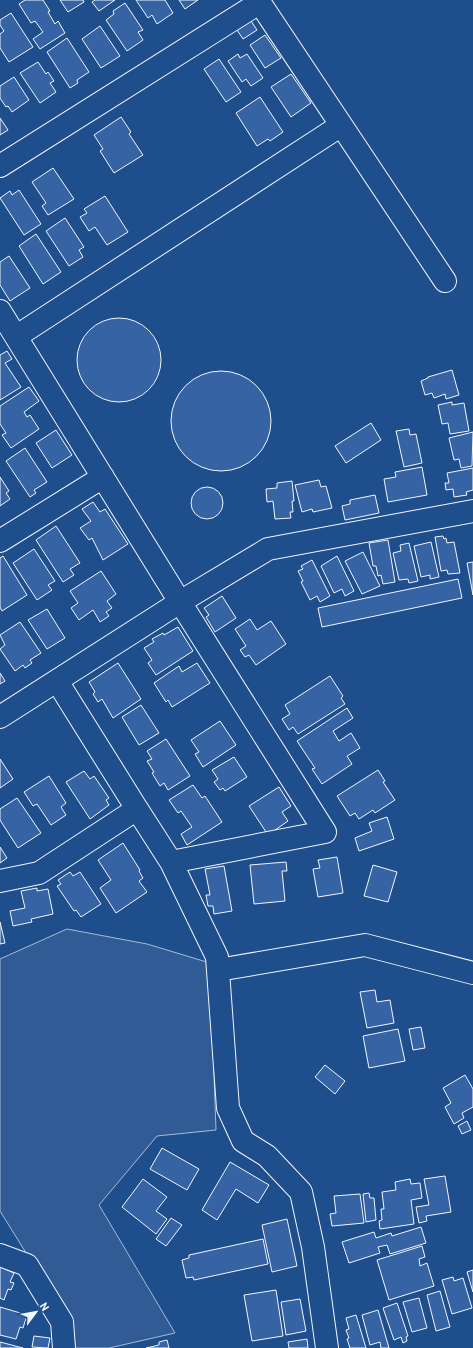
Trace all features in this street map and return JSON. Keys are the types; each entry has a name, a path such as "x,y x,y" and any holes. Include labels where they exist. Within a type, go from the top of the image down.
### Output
{"street":[{"path":"0,166 258,1 340,126 445,281"},
{"path":"17,336 340,126"},
{"path":"0,311 17,336 180,602 325,832 171,862"},
{"path":"0,541 103,477"},
{"path":"0,717 58,682 180,602 268,549 473,511"},
{"path":"58,682 171,862 217,958 228,1108 243,1141 267,1156 301,1192 313,1247 327,1348"},
{"path":"0,881 39,873 137,809"},
{"path":"218,970 365,945 473,973"},
{"path":"0,1255 27,1265 62,1322 64,1348"}],"shaded area":[{"path":"67,929 147,944 210,963 216,1130 157,1136 99,1205 175,1333 109,1348 71,1348 28,1256 0,1211 0,959"}],"building":[{"path":"25,0 43,0 50,11 48,12 55,24 58,21 65,33 40,49 33,39 43,32 35,21 31,23 19,4"},
{"path":"60,0 83,0 84,2 68,12"},
{"path":"95,0 115,0 99,11 92,2"},
{"path":"136,0 165,0 173,13 157,24 152,15 148,18"},
{"path":"179,0 198,0 185,9"},
{"path":"125,3 143,30 138,32 143,40 127,51 106,20 114,14 113,11"},
{"path":"11,13 33,47 9,62 0,48 0,34 4,31 0,25 0,20"},
{"path":"251,21 257,30 243,39 237,30"},
{"path":"100,26 120,56 101,68 82,39"},
{"path":"265,35 281,58 265,68 250,45"},
{"path":"67,38 89,72 77,80 78,83 70,88 47,52"},
{"path":"238,54 240,58 247,54 263,78 251,86 246,79 242,82 228,61"},
{"path":"219,59 241,92 226,102 204,69"},
{"path":"38,62 46,74 48,72 54,81 50,83 56,92 40,103 20,73"},
{"path":"291,74 311,103 291,117 271,87"},
{"path":"14,77 29,100 12,112 8,106 6,107 0,98 0,86"},
{"path":"260,97 283,132 270,141 268,139 257,146 236,113"},
{"path":"121,117 131,132 129,134 143,155 114,173 100,151 103,149 94,135"},
{"path":"0,118 8,130 0,135"},
{"path":"53,168 74,199 48,215 42,206 46,203 32,182"},
{"path":"19,190 41,224 24,235 0,198 10,191 12,195"},
{"path":"105,196 128,232 107,245 95,227 89,231 80,217 87,213 84,209"},
{"path":"65,218 84,247 79,250 83,257 69,266 46,231"},
{"path":"36,234 61,272 43,284 19,246"},
{"path":"9,256 30,288 10,301 0,285 0,262"},
{"path":"119,318 135,321 149,330 158,344 161,360 158,376 149,390 135,399 119,402 103,399 89,390 80,376 77,360 80,344 89,330 103,321"},
{"path":"7,351 12,359 5,363 21,387 0,400 0,355"},
{"path":"452,370 459,395 446,399 445,394 434,398 432,393 425,395 421,381 428,377"},
{"path":"221,371 231,372 249,379 263,393 270,411 270,431 263,449 249,463 231,470 221,471 211,470 193,463 179,449 172,431 171,421 172,411 179,393 193,379 211,372"},
{"path":"29,387 39,401 24,412 27,417 30,415 39,429 11,448 2,435 6,433 0,424 0,406"},
{"path":"452,402 452,405 464,403 469,431 450,434 448,423 442,424 438,405"},
{"path":"371,423 381,440 346,463 335,446"},
{"path":"409,429 410,435 416,434 422,463 404,467 396,431"},
{"path":"56,430 72,455 52,468 36,443"},
{"path":"473,432 472,466 461,468 459,459 454,460 449,438"},
{"path":"25,448 47,482 34,490 36,493 30,497 6,461"},
{"path":"422,467 427,495 388,502 384,479 396,477 395,472"},
{"path":"473,468 473,490 466,492 467,495 454,497 453,489 446,490 445,483 449,483 447,473"},
{"path":"0,477 9,491 6,493 10,499 0,506"},
{"path":"319,480 321,487 326,486 332,508 313,512 312,509 302,512 295,485"},
{"path":"292,481 294,501 292,501 293,512 290,512 291,518 275,519 273,501 267,502 266,489 277,488 277,483"},
{"path":"207,487 218,492 223,503 218,514 207,519 196,514 191,503 196,492"},
{"path":"375,495 379,513 345,520 342,506 350,504 350,500"},
{"path":"93,502 100,512 105,509 128,544 103,560 92,538 89,540 80,528 91,521 82,509"},
{"path":"56,526 80,563 70,569 74,575 63,582 36,540"},
{"path":"443,536 444,539 446,538 447,543 454,542 460,573 448,574 447,570 441,571 435,537"},
{"path":"388,540 395,582 383,584 381,575 378,576 376,566 373,566 369,543"},
{"path":"431,542 439,577 430,579 430,575 421,577 414,546"},
{"path":"409,543 418,581 409,583 408,579 399,580 393,553 401,551 400,545"},
{"path":"34,549 55,581 48,585 52,590 37,600 13,563"},
{"path":"363,552 380,586 362,594 345,561"},
{"path":"3,556 27,595 2,611 0,607 0,558"},
{"path":"337,556 354,591 345,596 342,589 334,593 321,566"},
{"path":"312,560 330,596 320,602 317,596 310,600 301,582 303,581 298,571 303,569 301,566"},
{"path":"473,562 473,595 467,563"},
{"path":"101,571 116,594 107,601 112,608 106,612 109,616 100,622 93,610 79,620 71,608 78,603 70,591"},
{"path":"458,579 462,598 322,627 318,608"},
{"path":"222,596 236,618 215,632 206,617 209,615 204,608"},
{"path":"47,609 65,638 47,649 28,620"},
{"path":"250,619 257,630 271,621 286,644 256,665 249,655 245,657 240,650 246,646 235,629"},
{"path":"20,622 41,653 30,660 32,663 25,668 23,665 15,671 0,649 5,645 0,635"},
{"path":"178,627 193,651 156,675 148,663 152,660 144,648 154,642 152,639 163,633 164,635"},
{"path":"118,663 141,699 113,718 102,699 98,702 93,694 95,692 89,682"},
{"path":"197,663 210,683 172,707 168,700 166,702 154,683 179,666 182,672"},
{"path":"0,673 5,681 0,684"},
{"path":"330,676 343,696 341,698 345,704 298,734 293,727 289,730 282,719 290,714 285,705"},
{"path":"141,705 159,733 139,745 122,717"},
{"path":"347,708 353,718 333,731 339,741 351,733 360,748 347,756 352,764 322,784 312,769 315,768 297,741"},
{"path":"220,721 236,745 203,767 195,754 199,752 191,740"},
{"path":"166,739 190,776 168,790 164,783 160,786 147,761 152,759 147,751"},
{"path":"234,757 247,777 225,791 223,788 220,790 214,782 218,779 212,770"},
{"path":"0,759 13,779 0,788"},
{"path":"378,770 385,781 383,782 395,800 375,813 373,810 359,819 355,813 350,816 337,796"},
{"path":"84,771 90,779 94,776 109,798 106,800 109,805 90,819 66,782"},
{"path":"49,776 66,803 61,807 66,815 51,825 37,804 33,806 24,792"},
{"path":"193,785 202,798 205,796 222,822 187,845 181,834 192,827 181,811 178,813 169,800"},
{"path":"279,787 291,806 282,812 288,821 268,835 249,806"},
{"path":"17,798 41,833 18,848 0,820 0,809"},
{"path":"387,817 394,839 359,851 355,838 372,831 369,823"},
{"path":"123,843 140,870 139,871 143,878 139,881 147,892 116,913 100,888 111,880 98,860"},
{"path":"0,847 7,858 0,863"},
{"path":"337,857 343,893 318,897 313,869 320,868 318,860"},
{"path":"286,862 287,871 282,871 285,901 254,904 250,865"},
{"path":"373,865 397,872 388,902 364,896"},
{"path":"224,866 232,911 214,914 213,906 208,906 206,895 210,895 205,869"},
{"path":"70,872 73,876 80,872 101,904 81,917 76,910 74,911 57,886 61,884 58,880"},
{"path":"37,888 37,891 48,889 53,914 31,919 32,922 13,926 10,911 25,908 21,891"},
{"path":"0,922 5,943 0,944"},
{"path":"375,990 377,1002 390,1000 394,1023 367,1028 360,992"},
{"path":"421,1027 425,1048 413,1050 409,1029"},
{"path":"398,1029 405,1061 369,1068 363,1036"},
{"path":"325,1065 345,1081 335,1094 315,1077"},
{"path":"465,1075 473,1089 473,1107 462,1113 464,1118 454,1124 445,1107 451,1103 443,1088"},
{"path":"467,1121 471,1130 462,1134 458,1126"},
{"path":"162,1148 199,1169 187,1190 150,1169"},
{"path":"230,1162 269,1185 258,1203 236,1189 217,1220 202,1210"},
{"path":"445,1176 451,1212 426,1216 427,1221 419,1223 416,1207 429,1205 424,1179"},
{"path":"143,1179 167,1197 156,1211 167,1219 156,1234 122,1207"},
{"path":"410,1179 411,1184 420,1183 422,1198 411,1200 414,1224 380,1229 379,1221 382,1220 381,1209 384,1209 382,1192 396,1190 395,1182"},
{"path":"369,1193 370,1198 374,1198 376,1220 366,1222 363,1194"},
{"path":"360,1194 364,1223 332,1226 330,1214 336,1213 334,1196"},
{"path":"171,1218 182,1225 166,1246 156,1239"},
{"path":"287,1219 297,1266 272,1272 262,1225"},
{"path":"421,1227 426,1243 390,1254 387,1245 378,1247 380,1253 349,1263 342,1242 374,1232 376,1238 391,1233 392,1236"},
{"path":"263,1239 268,1264 194,1280 193,1277 186,1278 182,1260 189,1258 189,1255"},
{"path":"422,1246 425,1257 419,1259 420,1266 427,1263 434,1286 389,1300 377,1260"},
{"path":"0,1267 14,1273 10,1282 14,1283 11,1290 8,1289 4,1300 0,1298"},
{"path":"473,1270 473,1292 467,1272"},
{"path":"453,1277 454,1281 463,1278 472,1308 452,1314 442,1280"},
{"path":"276,1290 283,1336 252,1341 244,1295"},
{"path":"440,1291 450,1327 436,1331 427,1295"},
{"path":"419,1298 427,1328 412,1332 403,1302"},
{"path":"300,1299 306,1331 286,1335 281,1302"},
{"path":"397,1303 408,1336 406,1337 407,1341 403,1343 401,1337 394,1340 383,1308"},
{"path":"0,1307 27,1315 23,1328 20,1327 16,1339 0,1335"},
{"path":"378,1310 389,1348 381,1348 380,1342 370,1345 362,1315"},
{"path":"356,1315 366,1348 350,1348 347,1339 349,1338 346,1330 349,1329 346,1318"},
{"path":"34,1336 50,1338 48,1348 32,1347"},
{"path":"307,1339 308,1348 289,1348 288,1342"},
{"path":"167,1340 169,1348 146,1348 159,1345 159,1342"},
{"path":"0,1342 23,1348 0,1348"}]}
